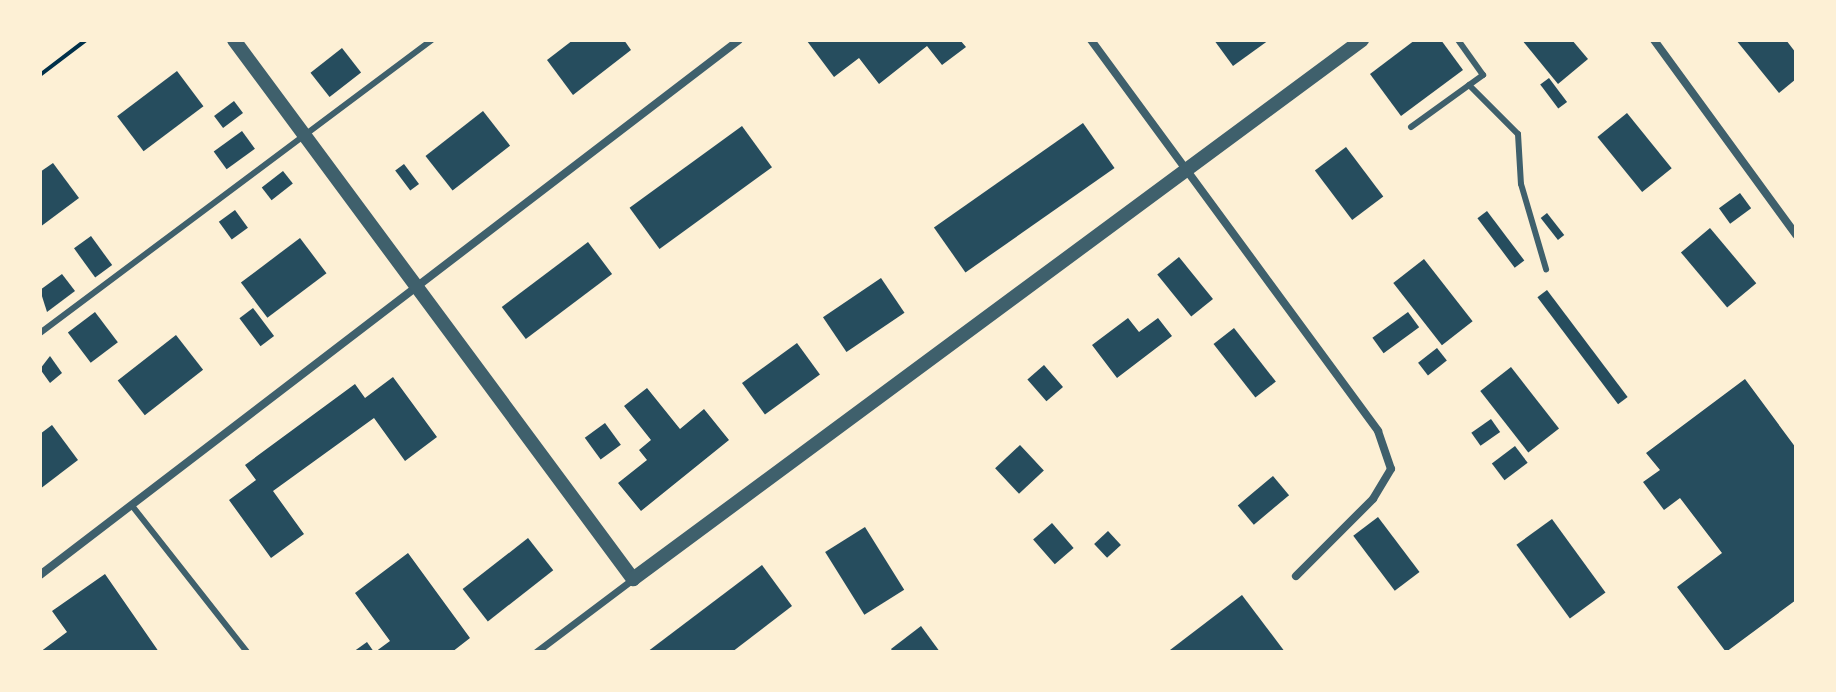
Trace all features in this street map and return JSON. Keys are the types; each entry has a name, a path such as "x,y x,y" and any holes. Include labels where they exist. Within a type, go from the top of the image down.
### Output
{"street":[{"path":"234,40 633,579"},
{"path":"40,575 133,507 416,285 739,40"},
{"path":"1091,40 1378,431 1391,469 1373,499 1296,576"},
{"path":"536,652 1362,40"},
{"path":"1654,40 1796,235"}],"lane":[{"path":"40,333 431,40"},
{"path":"1411,127 1483,75 1458,40"},
{"path":"1469,85 1518,134 1521,184 1546,269"},
{"path":"133,507 247,652"}],"path":[{"path":"40,75 86,40"}],"building":[{"path":"573,40 624,40 631,50 573,95 547,60"},
{"path":"960,40 966,47 942,65 927,46 879,84 859,58 834,77 807,41"},
{"path":"1214,40 1269,40 1233,66"},
{"path":"1415,40 1441,40 1463,70 1401,116 1370,74"},
{"path":"1522,40 1572,40 1588,59 1558,84"},
{"path":"1736,40 1786,40 1796,53 1796,79 1779,93"},
{"path":"342,48 361,72 330,97 310,73"},
{"path":"177,71 203,106 144,151 117,116"},
{"path":"1549,78 1567,102 1558,109 1540,85"},
{"path":"234,101 243,113 223,128 214,116"},
{"path":"483,111 510,146 453,191 425,156"},
{"path":"1627,113 1672,168 1642,192 1597,137"},
{"path":"1083,123 1115,168 965,272 934,227"},
{"path":"742,126 772,167 660,249 630,208"},
{"path":"242,131 255,149 227,169 214,152"},
{"path":"1346,147 1383,197 1352,220 1315,170"},
{"path":"53,163 79,198 40,227 40,172"},
{"path":"404,164 419,184 410,191 395,171"},
{"path":"283,171 293,184 272,200 262,188"},
{"path":"1740,193 1751,208 1730,224 1719,208"},
{"path":"235,210 248,228 232,240 219,222"},
{"path":"1487,211 1524,261 1515,268 1477,218"},
{"path":"1547,213 1564,235 1558,240 1541,218"},
{"path":"1710,228 1756,283 1727,308 1681,252"},
{"path":"91,236 112,265 95,277 74,248"},
{"path":"300,238 326,273 267,318 241,283"},
{"path":"588,242 612,274 526,339 502,307"},
{"path":"1179,257 1213,299 1191,317 1157,275"},
{"path":"1424,259 1473,321 1442,345 1393,283"},
{"path":"62,274 75,291 47,312 40,290"},
{"path":"881,278 904,313 846,352 823,317"},
{"path":"1547,290 1628,397 1618,404 1537,297"},
{"path":"253,308 274,336 260,346 239,318"},
{"path":"95,312 118,342 91,363 68,332"},
{"path":"1408,312 1419,327 1384,353 1372,338"},
{"path":"1128,318 1139,332 1158,318 1172,336 1117,378 1092,345"},
{"path":"1234,328 1276,382 1255,398 1214,344"},
{"path":"176,335 203,370 145,415 118,381"},
{"path":"797,343 820,375 765,415 742,383"},
{"path":"1437,348 1447,361 1428,375 1418,363"},
{"path":"50,356 62,373 50,383 40,369"},
{"path":"1044,365 1063,387 1046,401 1027,379"},
{"path":"1511,367 1559,428 1528,452 1480,391"},
{"path":"393,377 437,437 405,461 374,418 273,491 304,534 271,558 229,500 256,480 245,465 355,384 365,398"},
{"path":"1745,379 1796,448 1796,600 1726,652 1677,587 1722,553 1680,498 1664,510 1643,482 1660,470 1646,453"},
{"path":"647,388 680,429 704,409 729,440 641,511 618,483 647,460 639,450 651,440 624,406"},
{"path":"1491,419 1500,432 1481,446 1471,433"},
{"path":"605,423 621,445 601,460 585,438"},
{"path":"52,425 78,460 40,489 40,434"},
{"path":"1020,445 1044,471 1019,494 995,468"},
{"path":"1515,446 1528,463 1504,480 1492,463"},
{"path":"1273,476 1289,495 1254,525 1238,506"},
{"path":"1378,517 1420,572 1395,591 1353,536"},
{"path":"1552,519 1605,593 1570,618 1516,545"},
{"path":"1052,523 1074,548 1055,564 1033,539"},
{"path":"865,527 904,590 864,615 825,552"},
{"path":"1108,531 1121,545 1107,558 1094,544"},
{"path":"528,538 553,570 488,621 463,589"},
{"path":"408,553 470,638 452,652 375,652 390,641 355,593"},
{"path":"762,565 792,606 732,652 647,652"},
{"path":"105,574 159,652 40,652 67,632 52,611"},
{"path":"1242,595 1285,652 1170,650"},
{"path":"921,626 940,652 893,652 891,649"},
{"path":"367,642 374,652 353,652"}]}
